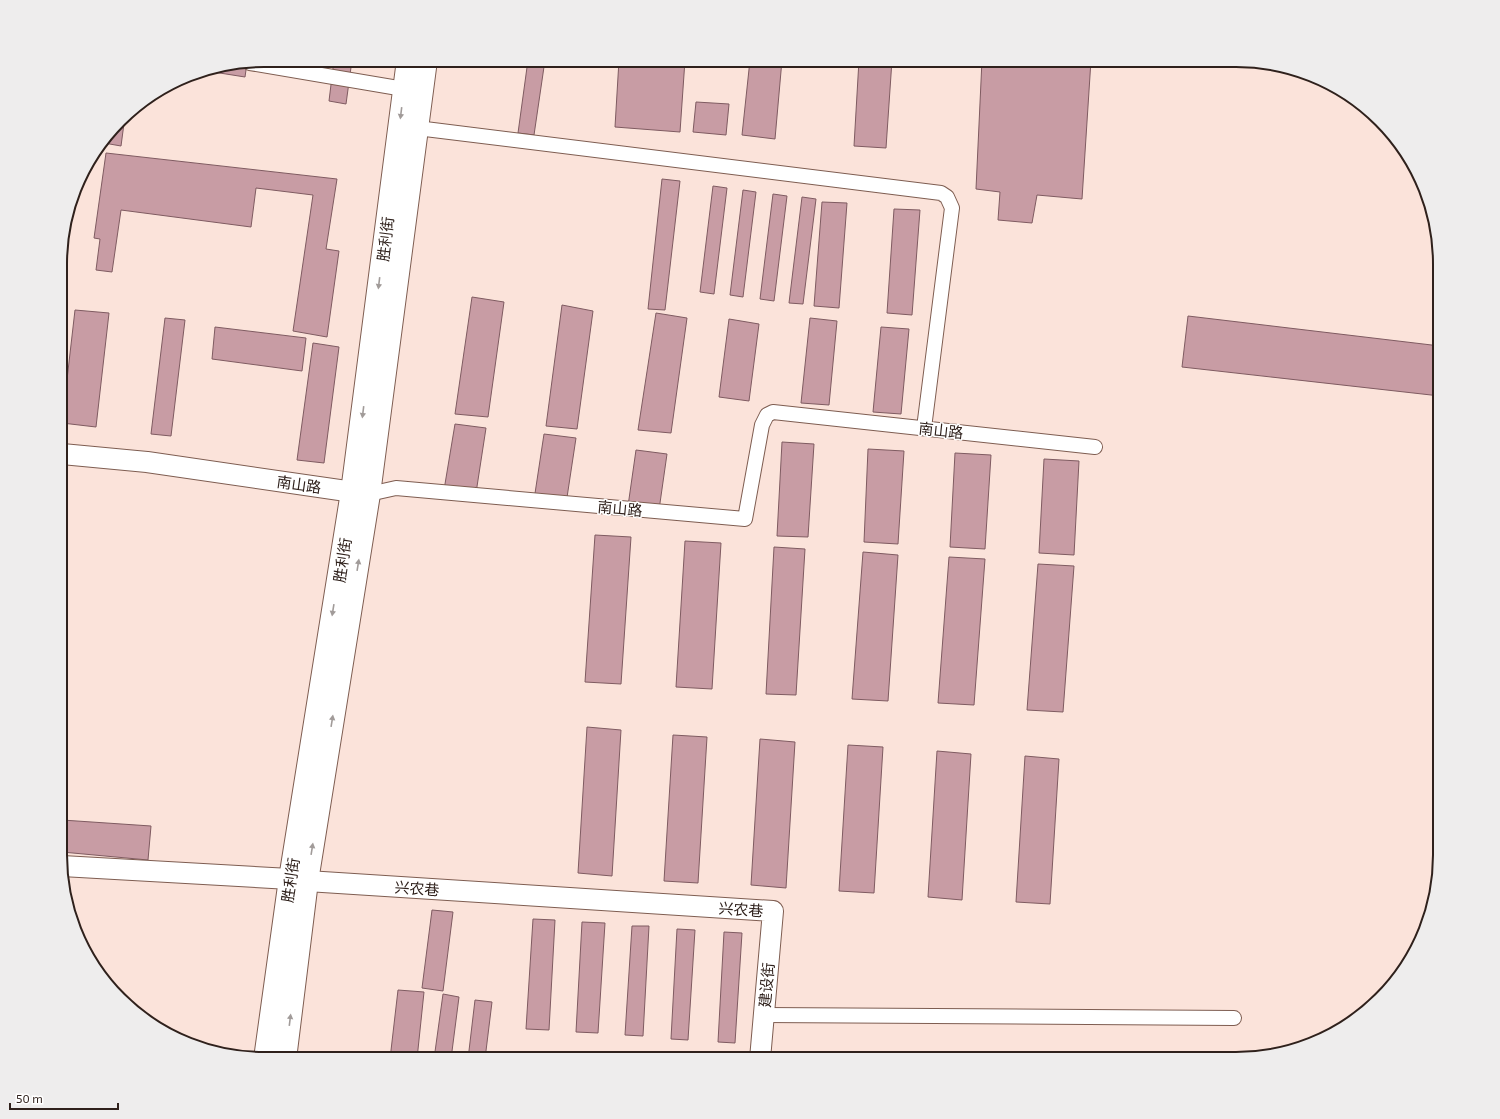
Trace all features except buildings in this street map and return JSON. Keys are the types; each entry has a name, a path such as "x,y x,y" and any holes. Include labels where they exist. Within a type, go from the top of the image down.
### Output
{"main road":[{"name":"胜利街","path":"361,493 407,67"},
{"name":"胜利街","path":"266,1052 298,880 361,493 425,67"},
{"name":"胜利街","path":"286,1052 298,880"}],"street":[{"path":"274,67 404,89"},
{"path":"417,128 941,193 947,197 952,208 924,428"},
{"name":"南山路","path":"67,454 147,462 361,493 396,488 745,519 762,425 767,416 773,412 1095,447"},
{"name":"兴农巷","path":"67,866 773,911"},
{"name":"建设街","path":"761,1052 773,911"},
{"path":"764,1015 1234,1018"}]}
